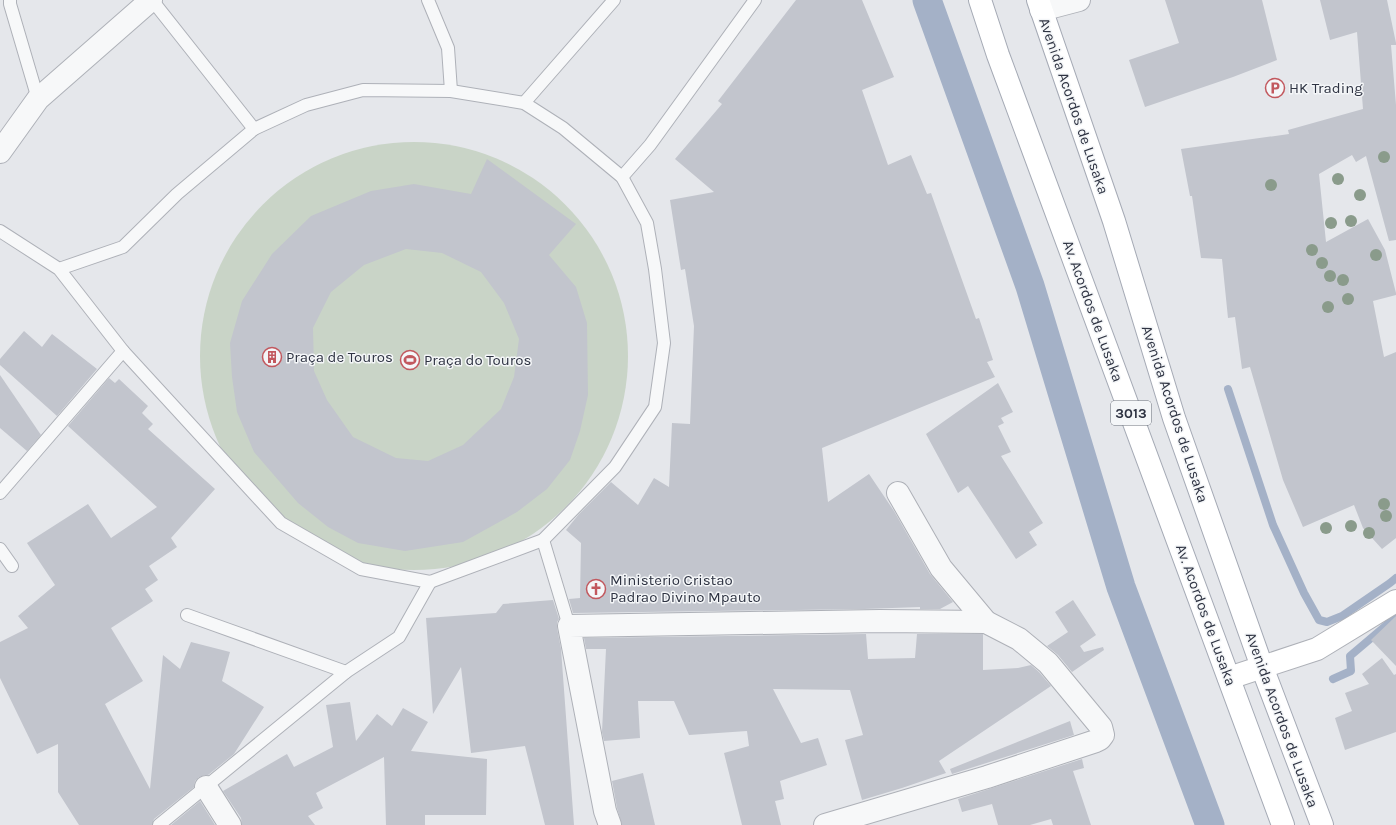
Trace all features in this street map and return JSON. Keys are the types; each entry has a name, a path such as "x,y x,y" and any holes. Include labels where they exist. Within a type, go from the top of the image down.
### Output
{"main road":[{"name":"Av. Acordos de Lusaka","path":"980,0 1004,70 1283,825"},
{"name":"Avenida Acordos de Lusaka","path":"1039,5 1114,221 1174,418 1262,667 1322,825"},
{"path":"1229,678 1317,649 1394,604"}],"street":[{"path":"0,152 38,99 152,0"},
{"path":"1039,5 1079,0"},
{"path":"825,825 855,821 1100,739 1102,735 1101,727 1048,663 1019,639 986,622 942,568 898,493"},
{"path":"610,825 604,804 569,626 880,621 986,622"},
{"path":"206,787 230,825"}],"lane":[{"path":"10,0 38,99"},
{"path":"152,0 254,129"},
{"path":"428,0 448,48 451,91"},
{"path":"524,103 614,0"},
{"path":"622,177 650,145 755,0"},
{"path":"0,231 60,269 123,351 281,523 362,569 430,582 543,540 615,468 655,407 664,343 655,269 647,223 622,177 564,128 524,103 451,91 363,90 306,105 254,129 177,194 123,247 60,269"},
{"path":"0,493 123,351"},
{"path":"543,540 569,626"},
{"path":"0,549 12,566"},
{"path":"160,825 346,672 399,637 430,582"},
{"path":"186,615 346,672"}],"shaded area":[{"name":"Praça do Touros","path":"414,142 456,146 496,158 515,167 550,190 580,220 603,255 612,274 624,314 628,356 624,398 612,438 603,457 580,492 550,522 515,545 496,554 456,566 414,570 372,566 332,554 313,545 278,522 248,492 225,457 216,438 204,398 200,356 204,314 216,274 225,255 248,220 278,190 313,167 332,158 372,146"}],"building":[{"path":"796,0 862,0 894,77 862,90 888,165 911,155 927,194 931,193 976,319 979,318 993,360 987,362 995,377 822,448 828,502 869,474 894,511 930,574 953,602 940,609 920,609 920,607 573,613 569,599 580,598 581,543 566,530 579,514 611,482 638,505 654,478 669,487 672,423 690,424 694,326 685,269 681,270 670,200 714,192 675,159 722,104 718,101"},
{"path":"1165,0 1262,0 1277,60 1233,77 1145,107 1129,60 1179,43"},
{"path":"1320,0 1387,0 1396,43 1396,45 1391,45 1396,105 1396,240 1389,241 1366,156 1356,162 1352,155 1319,174 1326,242 1368,219 1385,250 1396,293 1396,295 1373,301 1384,357 1396,352 1396,538 1382,549 1363,528 1354,505 1303,527 1283,480 1250,367 1242,369 1235,317 1228,318 1222,259 1201,258 1192,196 1190,196 1181,149 1289,134 1288,130 1363,109 1357,32 1330,40"},
{"name":"Praça do Touros","path":"487,159 576,224 549,255 576,287 587,323 588,395 580,431 570,460 547,489 517,512 463,542 405,551 358,543 328,527 298,503 254,452 237,412 232,377 230,343 242,301 272,254 311,216 371,191 414,184 471,194","holes":["406,249 442,253 481,272 504,303 519,339 514,377 501,409 463,445 428,461 396,458 353,437 327,400 314,371 313,328 331,292 364,265"]},
{"path":"24,331 42,347 52,334 97,369 57,416 0,365 0,359"},
{"path":"0,375 41,435 27,451 0,428"},
{"path":"109,378 115,383 119,379 148,406 142,413 153,424 148,429 215,489 171,538 177,547 149,566 158,580 145,589 153,601 111,628 143,681 105,704 150,789 163,655 180,669 191,642 230,652 222,681 264,707 234,754 208,775 199,777 195,781 194,787 154,819 152,825 79,825 58,792 58,744 37,754 0,678 0,642 28,628 18,616 55,585 27,543 88,504 111,538 157,507 68,426"},
{"path":"998,383 1013,412 1001,418 1004,423 998,426 1011,452 1001,456 1043,523 1029,532 1037,545 1016,559 968,486 958,493 926,434"},
{"path":"553,600 559,619 557,622 557,628 561,649 574,825 545,825 525,746 471,753 461,667 433,714 426,618 496,613 503,604"},
{"path":"1073,600 1096,635 1080,646 1084,652 1103,647 1104,650 1072,672 1058,655 1047,646 1068,632 1055,612"},
{"path":"1396,616 1396,666 1371,640"},
{"path":"866,634 868,659 915,658 917,634 983,634 983,670 1018,668 1031,665 1051,686 939,761 946,773 862,800 845,740 863,735 850,690 773,689 801,743 818,738 827,765 780,781 784,799 775,801 781,825 742,825 724,753 749,746 747,731 689,735 674,701 638,701 640,738 604,741 602,732 606,649 586,649 584,638"},
{"path":"1382,658 1394,675 1396,674 1396,732 1345,750 1335,718 1352,711 1345,693 1369,684 1362,674"},
{"path":"350,702 356,741 377,714 392,726 403,708 428,722 411,751 487,759 486,815 425,815 425,825 386,825 384,757 316,793 323,808 308,816 315,825 242,825 241,818 223,791 287,754 294,767 333,747 326,705"},
{"path":"1070,721 1074,735 952,774 950,769"},
{"path":"1082,759 1084,768 1073,771 1091,825 1053,825 1051,819 1030,825 998,825 992,804 962,812 958,799"},
{"path":"643,773 655,825 622,825 612,781"},
{"path":"200,801 215,825 171,825"}],"waterway":[{"path":"927,0 1030,286 1121,587 1210,825"},
{"path":"1228,389 1273,525 1304,593 1319,620 1327,622 1342,616 1396,578"},
{"path":"1333,679 1351,671 1350,656 1396,617"}],"place":[{"name":"HK Trading","path":"1275,88"},
{"name":"Praça de Touros","path":"272,357"},
{"name":"Praça do Touros","path":"410,360"},
{"name":"Ministerio Cristao Padrao Divino Mpauto","path":"596,589"}]}
